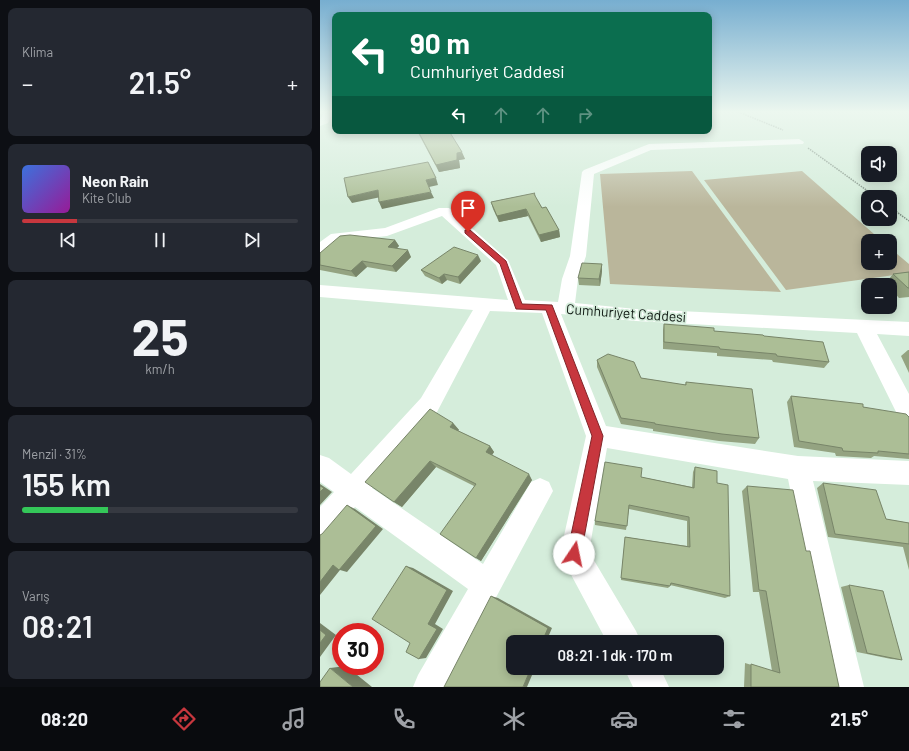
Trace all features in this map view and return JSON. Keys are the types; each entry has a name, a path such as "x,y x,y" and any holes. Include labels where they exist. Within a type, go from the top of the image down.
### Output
{"street":[{"path":"622,635 574,554 598,436 558,308 578,256 588,172 649,147 767,143"},
{"path":"320,249 336,237 387,232 444,211 503,263 519,306"},
{"name":"Cumhuriyet Caddesi","path":"320,291 636,315 909,329"},
{"path":"320,526 429,405 485,304"},
{"path":"863,326 909,415"},
{"path":"598,436 798,468 909,473"},
{"path":"320,467 487,585"},
{"path":"798,468 847,687"},
{"path":"430,687 540,491"},
{"path":"645,675 652,687"}],"path":[{"path":"800,143 866,190"},
{"path":"897,212 909,221"}],"shaded area":[{"path":"692,171 781,292 610,284 600,174"},
{"path":"802,171 861,223 861,226 865,226 874,234 861,234 861,270 897,270 897,254 909,264 909,273 873,278 861,278 861,280 786,290 704,180"}],"building":[{"path":"424,143 456,143 462,152 457,153 457,160 436,165"},
{"path":"428,162 436,178 426,180 431,192 379,202 378,190 348,197 344,178"},
{"path":"535,193 534,194 542,208 546,207 559,230 539,235 526,209 497,216 491,202"},
{"path":"350,235 395,240 388,247 408,250 392,266 362,261 351,271 320,265 320,253 340,236"},
{"path":"454,247 478,255 458,277 444,274 439,278 421,270"},
{"path":"582,263 602,264 599,279 578,278"},
{"path":"909,272 909,288 893,274"},
{"path":"664,324 714,328 714,331 823,342 829,362 777,356 776,354 720,349 719,347 664,342"},
{"path":"608,354 634,362 641,378 686,385 686,382 752,389 759,438 722,434 621,418 597,360"},
{"path":"791,396 863,404 863,407 906,414 909,417 909,454 878,451 878,453 843,451 842,448 799,441"},
{"path":"430,409 453,423 450,427 490,446 486,452 529,474 476,558 440,534 476,484 430,461 394,502 365,482"},
{"path":"605,462 642,468 641,477 694,488 695,467 717,471 717,483 728,485 730,596 671,583 670,586 621,578 625,537 690,547 689,517 629,505 627,526 595,521"},
{"path":"823,483 876,490 886,519 909,523 909,544 835,534"},
{"path":"320,486 324,488 320,492"},
{"path":"747,486 793,490 806,551 810,551 839,687 751,687 751,664 780,673 766,591 759,590"},
{"path":"347,505 376,526 339,570 333,565 320,582 320,535"},
{"path":"406,566 447,590 428,624 437,629 419,659 406,652 410,643 384,627 384,623 378,623 372,619"},
{"path":"849,585 883,591 902,660 867,653"},
{"path":"491,596 548,628 545,635 506,635 506,675 528,675 523,687 444,687"},
{"path":"320,630 326,635 320,643"},
{"path":"330,668 332,670 332,675 338,675 353,687 320,687 320,682"}],"route":[{"path":"468,232 503,263 519,306 549,307 598,436 574,554"}]}
